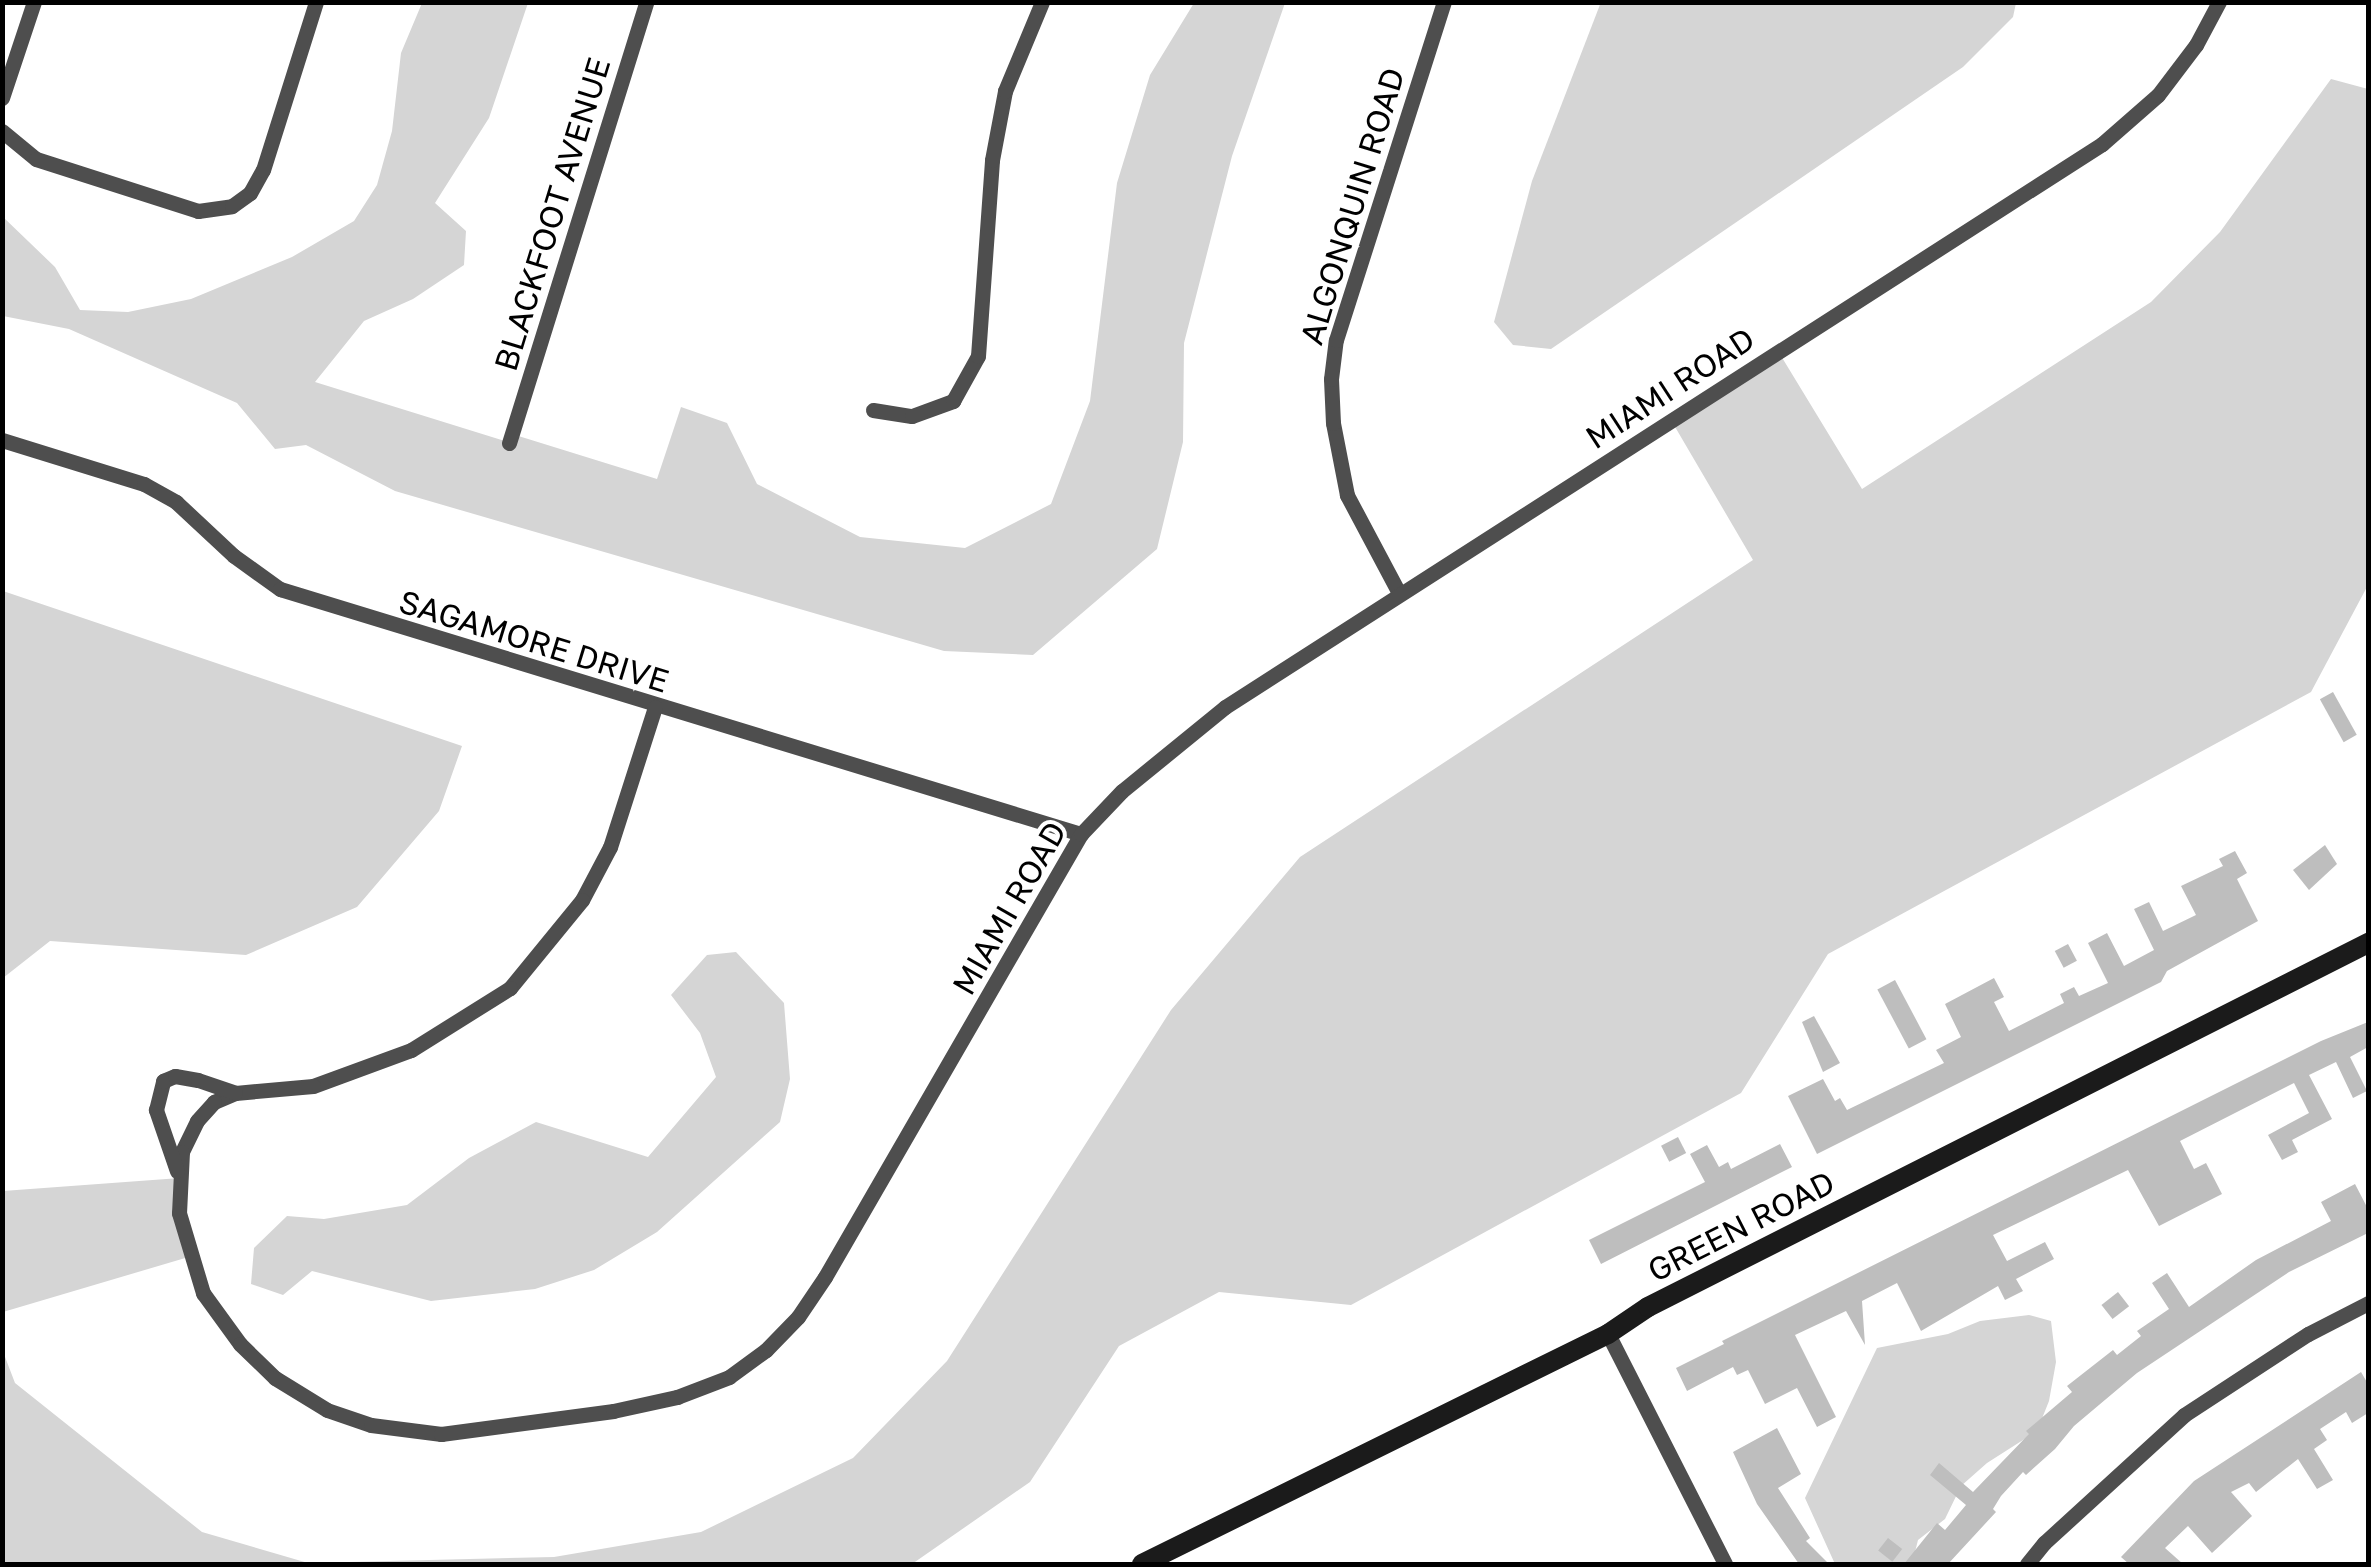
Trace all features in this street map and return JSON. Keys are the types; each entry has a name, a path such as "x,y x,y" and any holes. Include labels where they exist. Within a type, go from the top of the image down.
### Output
{"main road":[{"name":"GREEN ROAD","path":"1146,1563 1608,1334 1648,1306 2368,943"}],"street":[{"path":"5,91 34,2"},
{"path":"2,131 36,158 198,211 232,206 256,182 316,2"},
{"name":"BLACKFOOT AVENUE","path":"509,442 646,2"},
{"path":"873,410 912,416 953,401 978,356 992,160 1005,91 1042,2"},
{"name":"ALGONQUIN ROAD","path":"1400,594 1347,495 1333,423 1331,379 1336,340 1444,2"},
{"name":"MIAMI ROAD","path":"235,1093 214,1102 197,1121 182,1152 178,1212 203,1293 240,1344 275,1378 326,1410 371,1425 440,1434 613,1411 676,1397 729,1377 766,1350 798,1317 825,1277 1081,834 1171,747 1400,594 2102,144 2158,95 2196,45 2218,2"},
{"name":"SAGAMORE DRIVE","path":"2,440 144,484 176,502 234,556 280,589 655,707 1081,834"},
{"path":"180,1178 156,1110 164,1081 175,1076 235,1093 313,1086 395,1056 510,988 582,900 610,847 655,707"},
{"path":"2028,1564 2044,1543 2184,1415 2308,1334 2368,1303"},
{"path":"1608,1334 1725,1564"}],"shaded area":[{"path":"1601,2 2016,3 2013,17 1963,67 1551,349 1513,345 1494,322 1532,181"},
{"path":"422,3 528,3 489,118 435,203 466,231 464,265 413,299 364,321 315,382 508,442 512,434 657,479 681,407 727,423 757,484 860,537 965,548 1051,504 1090,401 1117,183 1150,75 1194,3 1285,3 1232,156 1184,343 1183,442 1157,549 1033,655 944,651 395,491 306,445 275,449 237,403 69,329 3,316 2,216 55,267 80,310 128,312 191,299 292,257 354,221 377,185 392,131 401,53"},
{"path":"2331,79 2368,89 2368,585 2311,692 1828,954 1741,1093 1351,1305 1219,1292 1119,1346 1030,1482 912,1564 3,1564 2,1349 15,1383 202,1532 308,1563 554,1557 701,1532 853,1458 947,1361 1171,1010 1300,857 1753,560 1671,420 1778,351 1862,489 2151,302 2220,232"},
{"path":"3,591 462,746 439,811 357,907 246,955 50,941 3,978"},
{"path":"736,952 784,1003 790,1079 780,1122 657,1232 594,1270 535,1289 431,1301 312,1271 283,1295 251,1284 254,1248 287,1216 324,1219 407,1205 469,1158 536,1122 648,1157 716,1077 700,1033 671,995 707,955"},
{"path":"180,1178 192,1256 3,1312 3,1191"},
{"path":"2029,1315 2051,1321 2056,1362 2049,1401 2037,1431 1987,1463 1961,1486 1945,1519 1918,1540 1912,1564 1835,1564 1805,1498 1877,1348 1948,1334 1980,1321"}],"building":[{"path":"2333,692 2357,735 2344,742 2320,699"},
{"path":"2325,845 2337,864 2309,890 2293,870"},
{"path":"2235,851 2247,873 2237,879 2258,921 2167,971 2161,982 1817,1154 1788,1096 1823,1079 1835,1101 1840,1098 1847,1110 1944,1063 1936,1050 1961,1037 1945,1004 1994,978 2004,997 1994,1002 2009,1031 2064,1003 2060,994 2074,987 2079,996 2108,983 2088,943 2107,933 2124,966 2154,950 2134,909 2149,902 2163,931 2196,915 2181,886 2223,866 2219,859"},
{"path":"2068,944 2077,961 2064,968 2055,951"},
{"path":"1895,980 1926,1039 1909,1049 1877,989"},
{"path":"1814,1016 1840,1063 1823,1072 1802,1022"},
{"path":"2368,1022 2368,1047 2350,1057 2367,1091 2353,1098 2336,1062 2309,1075 2332,1119 2292,1140 2298,1152 2282,1160 2268,1135 2309,1113 2294,1083 2180,1141 2194,1169 2206,1163 2222,1194 2159,1226 2128,1170 1993,1235 2007,1261 2045,1242 2054,1259 2016,1279 2023,1291 2005,1300 1998,1286 1921,1331 1897,1283 1862,1301 1865,1345 1846,1311 1795,1335 1836,1417 1817,1427 1797,1388 1765,1404 1748,1370 1737,1375 1733,1367 1687,1391 1676,1368 1724,1344 1722,1341 2321,1041"},
{"path":"1678,1137 1686,1153 1669,1162 1661,1146"},
{"path":"1780,1144 1792,1167 1601,1264 1589,1240 1705,1182 1690,1154 1707,1145 1719,1167 1728,1162 1731,1169"},
{"path":"2355,1184 2368,1209 2368,1233 2289,1272 2137,1373 2074,1426 2026,1475 2023,1472 2001,1496 1993,1509 1996,1512 1948,1564 1904,1564 1937,1523 1945,1530 1966,1505 1930,1475 1939,1463 1973,1492 2029,1434 2026,1431 2072,1392 2067,1386 2113,1350 2117,1355 2141,1336 2137,1331 2169,1309 2152,1283 2167,1273 2189,1307 2256,1260 2331,1221 2321,1202"},
{"path":"2118,1292 2129,1306 2113,1319 2101,1305"},
{"path":"2361,1372 2368,1384 2368,1413 2352,1423 2346,1412 2320,1429 2327,1440 2314,1449 2333,1480 2317,1489 2298,1459 2256,1492 2249,1483 2231,1492 2252,1516 2212,1553 2188,1526 2165,1548 2183,1564 2129,1564 2121,1557 2194,1481"},
{"path":"1777,1428 1801,1474 1778,1488 1810,1538 1806,1541 1829,1564 1799,1564 1757,1504 1733,1452"},
{"path":"1888,1538 1902,1549 1892,1562 1878,1551"}]}
